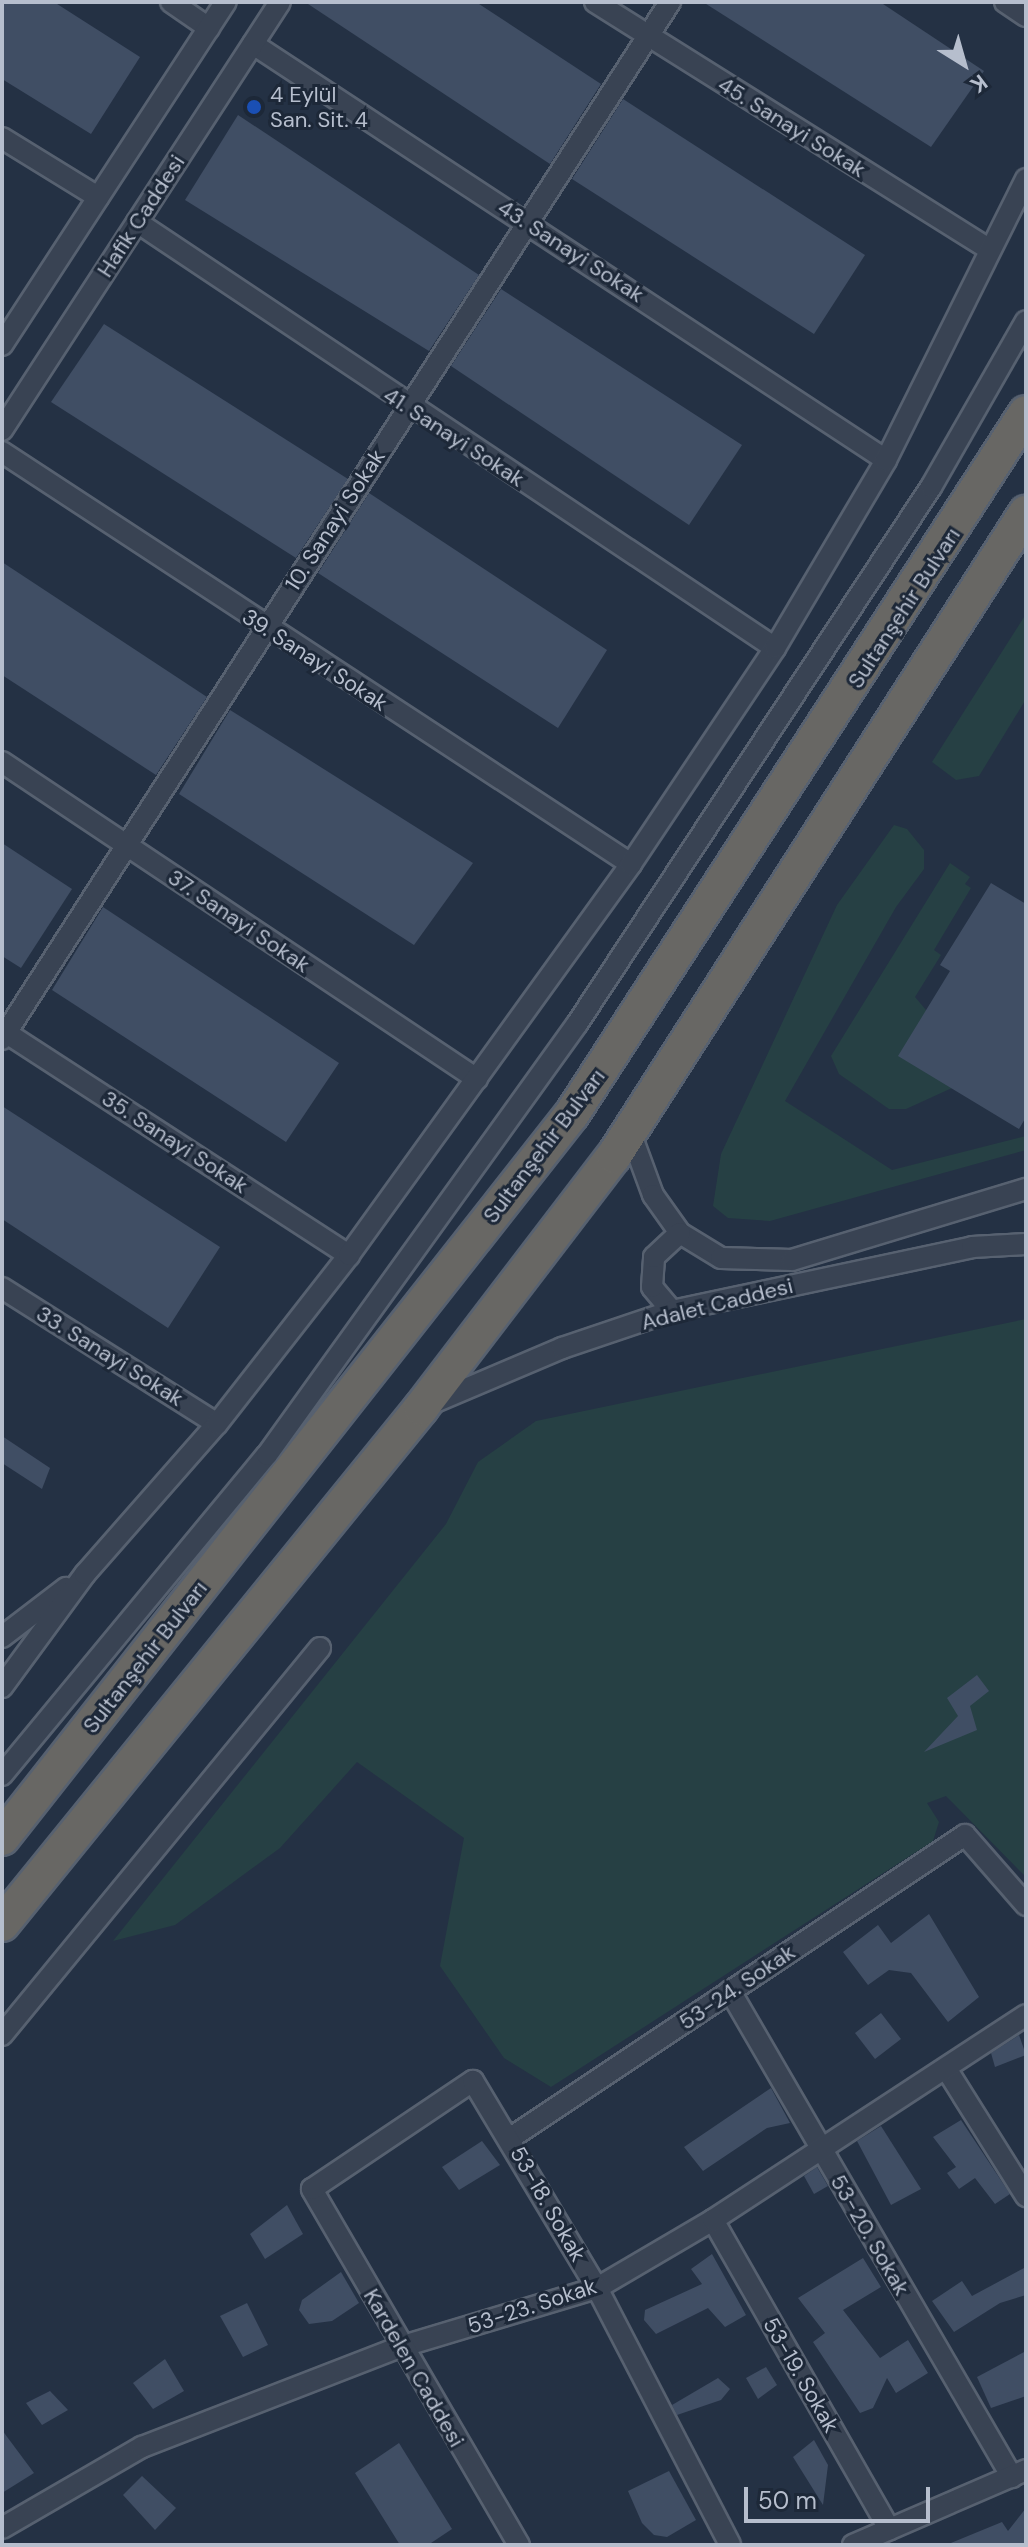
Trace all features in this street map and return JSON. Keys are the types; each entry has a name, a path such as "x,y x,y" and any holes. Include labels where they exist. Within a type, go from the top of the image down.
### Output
{"highway":[{"name":"Sultanşehir Bulvarı","path":"2,1838 572,1114 1026,413"},
{"path":"2,1924 421,1408 630,1132 1026,513"}],"street":[{"path":"171,2 209,28"},
{"name":"Hafik Caddesi","path":"2,345 226,2"},
{"name":"Hafik Caddesi","path":"2,430 280,2"},
{"name":"45. Sanayi Sokak","path":"595,2 990,250"},
{"name":"10. Sanayi Sokak","path":"3,1034 670,2"},
{"path":"1005,2 1026,16"},
{"name":"43. Sanayi Sokak","path":"253,44 886,460"},
{"path":"2,138 98,197"},
{"path":"2,1687 85,1574 217,1424 349,1255 631,864 775,648 886,460 1026,179"},
{"name":"41. Sanayi Sokak","path":"137,222 407,407 775,648"},
{"path":"2,1775 267,1455 568,1036 931,487 1026,321"},
{"name":"39. Sanayi Sokak","path":"2,452 265,628 631,864"},
{"name":"37. Sanayi Sokak","path":"2,762 477,1079"},
{"name":"35. Sanayi Sokak","path":"3,1034 349,1255"},
{"name":"Adalet Caddesi","path":"630,1132 653,1195 680,1233 721,1258 792,1260 1026,1189"},
{"path":"672,1311 652,1287 654,1257 680,1233"},
{"name":"Adalet Caddesi","path":"421,1408 562,1348 672,1311 972,1247 1026,1244"},
{"name":"33. Sanayi Sokak","path":"2,1288 217,1424"},
{"path":"2,1637 85,1574"},
{"path":"2,2035 320,1648"},
{"name":"53-24. Sokak","path":"509,2139 965,1835 1026,1905"},
{"name":"53-20. Sokak","path":"730,1991 820,2148 1019,2474"},
{"name":"53-23. Sokak","path":"2,2528 142,2447 400,2347 597,2288 713,2220 820,2148 947,2070 1026,2015"},
{"path":"947,2070 1026,2196"},
{"name":"53-18. Sokak","path":"312,2189 473,2081 597,2288 730,2545"},
{"name":"Kardelen Caddesi","path":"312,2189 400,2347 519,2545"},
{"name":"53-19. Sokak","path":"713,2220 889,2529"},
{"path":"853,2545 1019,2474"}],"green space":[{"path":"1026,614 1026,699 979,776 956,780 932,762"},
{"path":"894,825 907,829 924,850 924,869 896,907 785,1101 892,1170 1026,1136 1026,1150 770,1221 728,1218 713,1206 721,1154 837,905"},
{"path":"950,863 970,877 965,884 971,888 934,950 941,955 915,997 926,1010 952,1088 906,1109 889,1109 839,1074 831,1056"},
{"path":"1026,1319 1026,1877 946,1796 927,1803 939,1822 933,1841 551,2087 504,2058 440,1966 464,1838 357,1762 280,1848 175,1925 113,1941 446,1524 478,1462 536,1421"}],"building":[{"path":"2,2 54,2 140,57 91,134 2,79"},
{"path":"305,2 476,2 601,84 550,164"},
{"path":"703,2 880,2 984,71 931,147"},
{"path":"623,99 865,255 814,334 572,179"},
{"path":"238,115 479,275 429,351 185,200"},
{"path":"501,289 742,445 689,525 451,366"},
{"path":"104,324 348,479 296,558 51,402"},
{"path":"369,493 607,650 558,728 318,573"},
{"path":"2,562 207,697 156,775 2,675"},
{"path":"230,710 473,863 414,945 179,794"},
{"path":"2,843 72,889 21,968 2,956"},
{"path":"991,883 1026,904 1026,1117 1019,1129 898,1056 950,971 940,965"},
{"path":"103,907 339,1063 286,1142 52,990"},
{"path":"2,1106 220,1247 168,1328 2,1219"},
{"path":"2,1436 50,1468 42,1489 2,1463"},
{"path":"977,1675 989,1691 970,1706 977,1730 924,1752 958,1716 947,1698"},
{"path":"929,1914 979,1997 948,2022 911,1973 889,1970 868,1985 843,1952 878,1925 891,1943"},
{"path":"881,2013 901,2039 875,2059 855,2033"},
{"path":"1019,2035 1026,2055 995,2067 991,2053"},
{"path":"771,2088 790,2123 767,2128 703,2171 684,2147"},
{"path":"961,2120 1010,2194 995,2204 975,2178 959,2189 947,2173 956,2167 933,2137"},
{"path":"881,2126 921,2189 891,2205 857,2141"},
{"path":"482,2141 500,2165 459,2190 442,2167"},
{"path":"817,2167 828,2186 814,2194 804,2176"},
{"path":"287,2205 303,2234 265,2259 250,2234"},
{"path":"712,2254 746,2315 725,2327 708,2308 656,2334 644,2320 645,2310 702,2284 691,2269"},
{"path":"863,2258 881,2287 843,2310 880,2358 908,2340 928,2373 896,2393 887,2378 873,2408 860,2413 813,2342 825,2333 798,2298"},
{"path":"1026,2267 1026,2295 1000,2303 954,2332 932,2301 962,2281 972,2296"},
{"path":"341,2272 359,2303 332,2321 309,2324 299,2310 302,2300"},
{"path":"247,2303 268,2345 243,2357 220,2316"},
{"path":"1026,2351 1026,2396 991,2408 977,2377"},
{"path":"165,2359 184,2391 153,2409 133,2383"},
{"path":"766,2367 777,2385 758,2399 746,2378"},
{"path":"718,2378 730,2389 721,2400 677,2415 672,2405"},
{"path":"50,2391 68,2410 42,2425 26,2403"},
{"path":"2,2430 34,2473 2,2493"},
{"path":"814,2440 828,2465 823,2505 793,2457"},
{"path":"399,2443 452,2529 428,2545 400,2545 355,2473"},
{"path":"669,2471 696,2520 667,2537 654,2535 642,2523 628,2491"},
{"path":"142,2476 176,2508 155,2530 123,2495"},
{"path":"1026,2508 1026,2545 946,2545 1002,2522 1008,2531"}],"place":[{"name":"4 Eylül San. Sit. 4","path":"254,107"}]}
